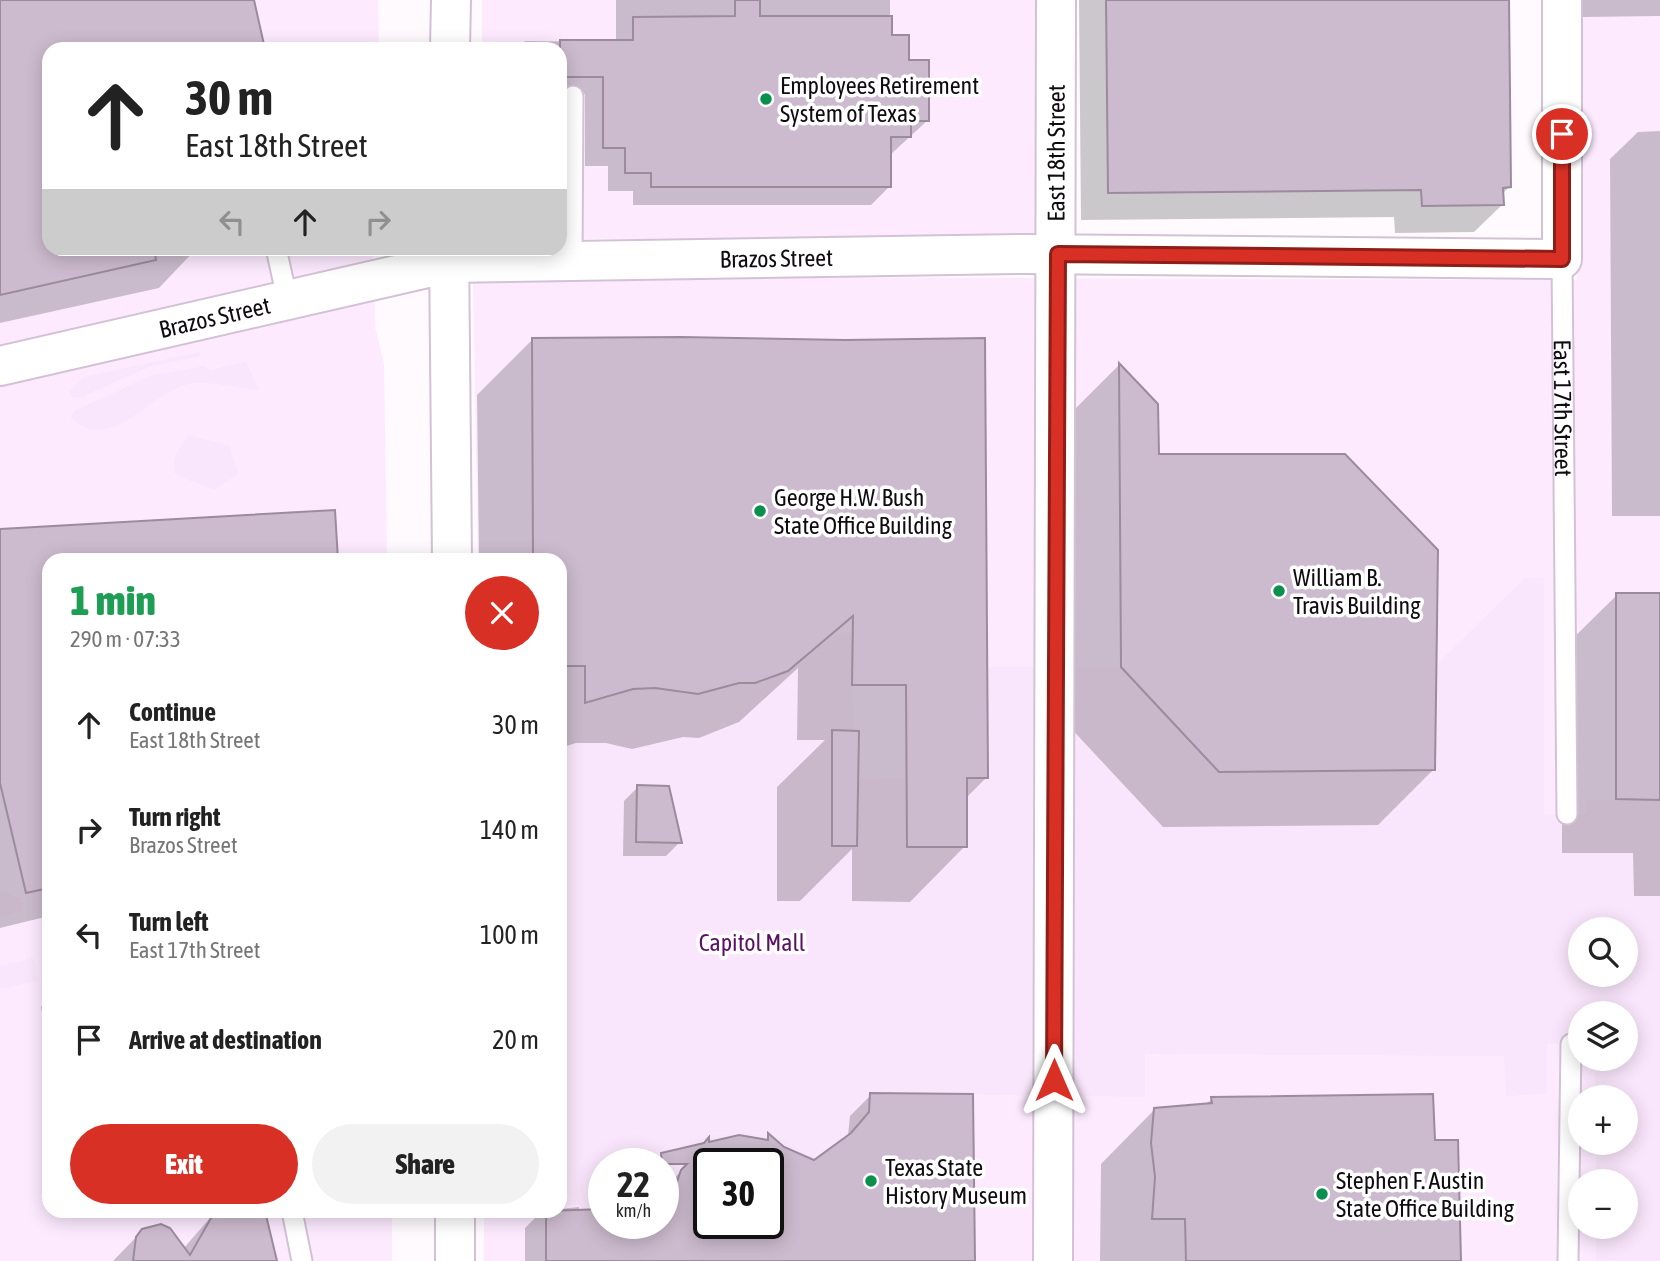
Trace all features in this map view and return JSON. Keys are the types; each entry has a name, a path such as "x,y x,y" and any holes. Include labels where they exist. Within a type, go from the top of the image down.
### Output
{"street":[{"path":"450,42 451,0"},
{"name":"East 18th Street","path":"1053,1261 1058,254 1056,0"},
{"name":"East 17th Street","path":"1562,0 1562,259"},
{"name":"Brazos Street","path":"0,366 449,256 572,261 1058,254 1562,259"},
{"path":"449,256 452,553"},
{"path":"455,1218 455,1261"}],"lane":[{"path":"572,261 573,96"},
{"path":"278,256 286,298"},
{"name":"East 17th Street","path":"1562,259 1567,814"},
{"path":"1568,1261 1571,1071"},
{"path":"293,1218 302,1261"}],"shaded area":[{"path":"0,0 378,0 379,42 42,42 42,256 373,256 375,327 384,364 387,553 42,553 42,1218 392,1218 392,1261 0,1261"},
{"path":"482,0 1037,0 1040,238 567,239 567,42 482,42"},
{"path":"1576,0 1660,0 1660,914 567,910 567,553 478,553 473,276 1577,280"},
{"path":"567,953 1568,974 1568,987 1627,987 1629,1001 1568,1001 1568,1071 1637,1071 1660,1261 484,1261 484,1218 567,1218"}],"green space":[{"path":"199,352 201,356 151,366 82,397 72,397 69,391 84,377"},
{"path":"246,361 259,390 214,384 188,384 159,398 131,418 102,430 86,428 71,418 74,411 150,376 204,366 211,370"},
{"path":"189,435 230,446 238,474 214,490 176,475 175,459"},
{"name":"Capitol Mall","path":"1525,578 1544,578 1544,814 1587,814 1587,800 1660,800 1660,1261 1596,1261 1596,1239 1638,1239 1638,1169 1596,1169 1596,1155 1638,1155 1638,1085 1595,1085 1595,1071 1638,1071 1638,1001 1568,1001 1568,1044 1547,1044 1547,1094 1506,1096 1504,1056 1145,1054 1145,1097 871,1093 869,1110 859,1126 830,1149 802,1163 784,1148 739,1136 719,1139 702,1148 693,1148 693,1156 679,1178 679,1148 588,1148 588,1210 581,1210 580,1205 567,1205 567,666 585,666 585,702 633,689 655,688 688,695 739,683 764,684 764,677 792,669 829,640 852,632 853,779 988,778 988,667 1121,667 1219,772 1435,770 1436,665"},
{"path":"0,891 20,898 23,911 0,917"},
{"path":"34,958 38,981 0,989 0,966"}],"building":[{"path":"0,0 254,0 263,42 42,42 42,256 155,256 156,260 0,295"},
{"name":"Employees Retirement System of Texas","path":"735,0 760,0 760,16 892,16 892,35 909,35 909,60 929,60 929,121 911,121 911,137 891,137 891,187 651,187 651,173 625,173 625,148 603,148 603,77 567,77 567,42 560,40 633,40 633,17 735,16"},
{"path":"1106,0 1509,0 1511,187 1503,188 1504,205 1422,206 1421,190 1108,193"},
{"name":"George H.W. Bush State Office Building","path":"532,338 985,338 988,778 967,778 967,847 907,847 906,685 852,685 853,616 788,671 755,683 739,683 698,694 655,688 633,689 585,703 585,666 567,666 567,553 533,553"},
{"name":"William B. Travis Building","path":"1119,363 1158,404 1159,454 1345,454 1438,550 1435,770 1219,772 1121,667"},
{"path":"335,510 338,553 42,553 42,890 26,893 0,783 0,529"},
{"path":"1616,593 1660,593 1660,800 1616,799"},
{"path":"832,730 859,731 857,846 832,846"},
{"path":"637,785 669,786 682,843 636,842"},
{"name":"Texas State History Museum","path":"870,1093 973,1094 975,1261 546,1261 546,1218 567,1218 567,1210 588,1210 588,1239 679,1239 679,1176 687,1164 679,1164 679,1149 704,1143 709,1137 709,1142 739,1135 768,1140 768,1133 784,1147 814,1160 851,1133 869,1112"},
{"name":"Stephen F. Austin State Office Building","path":"1433,1094 1435,1140 1458,1140 1461,1261 1186,1261 1185,1219 1152,1219 1155,1177 1151,1143 1154,1108 1212,1103 1211,1097"},
{"path":"211,1218 267,1218 277,1261 133,1261 136,1237 142,1229 161,1224 170,1228 190,1255"}],"place":[{"name":"Employees Retirement System of Texas","path":"766,99"},
{"name":"George H.W. Bush State Office Building","path":"760,511"},
{"name":"William B. Travis Building","path":"1279,591"},
{"name":"Texas State History Museum","path":"871,1181"},
{"name":"Stephen F. Austin State Office Building","path":"1322,1194"}],"route":[{"path":"1054,1080 1058,254 1562,259 1562,134"}]}
